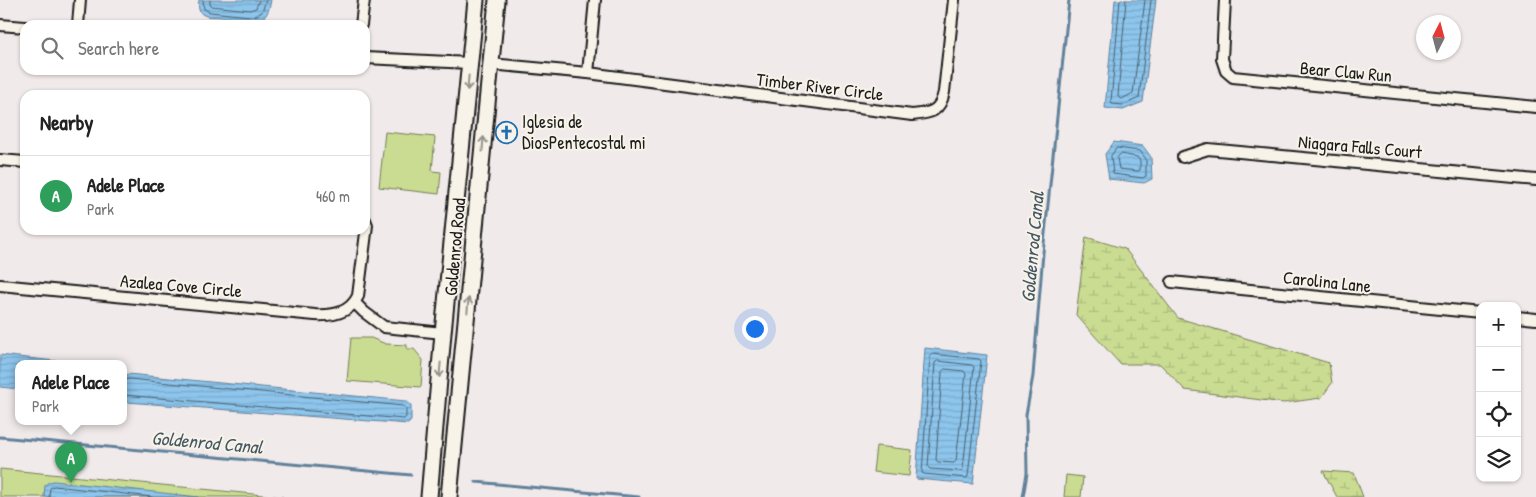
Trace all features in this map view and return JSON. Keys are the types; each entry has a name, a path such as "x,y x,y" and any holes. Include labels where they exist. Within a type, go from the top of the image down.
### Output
{"main road":[{"name":"Goldenrod Road","path":"429,497 476,0"},
{"name":"Goldenrod Road","path":"449,497 497,0"},
{"path":"447,304 453,310 455,319 466,333"},
{"path":"444,333 453,345 456,353 456,362 462,371"}],"street":[{"path":"78,20 80,0"},
{"path":"362,20 364,0"},
{"path":"588,73 595,0"},
{"name":"Timber River Circle","path":"490,64 588,73 912,115 929,114 942,102 954,0"},
{"name":"Bear Claw Run","path":"1225,0 1222,59 1226,71 1233,77 1536,107"},
{"path":"0,25 20,27"},
{"path":"370,58 470,62"},
{"name":"Niagara Falls Court","path":"1183,157 1208,149 1536,180"},
{"path":"0,160 20,162"},
{"path":"366,235 360,285 355,303 384,327 444,333"},
{"name":"Carolina Lane","path":"1172,282 1476,313"},
{"name":"Azalea Cove Circle","path":"0,285 315,315 334,314 349,308 355,303"},
{"path":"1521,317 1536,319"}],"green space":[{"path":"385,132 435,137 432,171 441,172 439,194 379,187"},
{"path":"1086,237 1125,249 1178,318 1329,363 1332,383 1321,398 1284,403 1185,390 1160,364 1120,364 1076,315"},
{"path":"351,338 371,338 386,344 407,345 407,349 414,349 423,360 421,387 347,381"},
{"path":"876,446 912,450 909,476 873,472"},
{"path":"0,469 283,497 0,497"},
{"path":"1323,471 1354,473 1363,497 1337,497"},
{"path":"1066,475 1083,477 1081,497 1064,497"}],"water":[{"path":"199,0 271,0 269,10 260,20 234,20 204,15 198,6"},
{"path":"1115,0 1156,0 1143,102 1123,110 1105,108"},
{"path":"1114,142 1143,146 1151,157 1152,179 1144,183 1109,179 1105,154"},
{"path":"925,348 987,355 973,484 916,479"},
{"path":"0,355 46,360 15,360 15,389 0,387"},
{"path":"127,374 406,401 411,405 411,421 408,424 127,402"},
{"path":"54,481 199,497 44,497 45,485"}],"waterway":[{"name":"Goldenrod Canal","path":"1023,497 1027,473 1026,415 1033,376 1043,253 1069,0"},
{"name":"Goldenrod Canal","path":"0,437 411,475"},
{"name":"Goldenrod Canal","path":"476,482 639,497"}],"place":[{"name":"Iglesia de DiosPentecostal mi","path":"506,132"},
{"name":"Adele Place","path":"71,483"}]}
